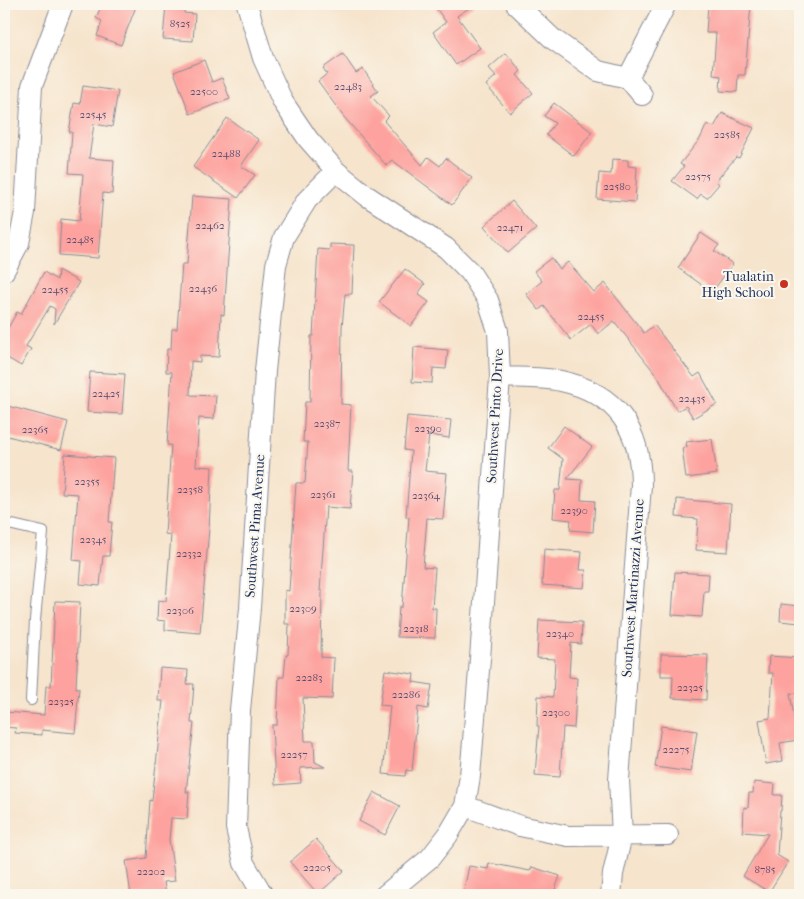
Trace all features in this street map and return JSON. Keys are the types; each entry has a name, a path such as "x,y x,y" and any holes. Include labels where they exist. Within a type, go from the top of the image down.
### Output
{"street":[{"path":"4,271 19,242 25,212 32,86 63,4"},
{"name":"Southwest Pinto Drive","path":"247,4 263,58 283,102 308,139 336,171 367,196 446,248 470,272 488,300 498,332 500,377 480,659 470,776 465,806 448,835 430,858 385,895"},
{"path":"516,4 553,39 598,71 628,78 642,95"},
{"path":"628,78 666,4"},
{"name":"Southwest Pima Avenue","path":"263,895 244,863 236,828 240,710 250,608 265,371 276,264 284,237 307,200 336,171"},
{"name":"Southwest Martinazzi Avenue","path":"500,377 560,380 586,388 608,402 624,420 632,433 638,450 641,466 641,485 619,780 622,835 613,874 611,895"},
{"path":"465,806 520,826 568,836 668,835"}],"lane":[{"path":"4,523 43,532 35,620 31,700"}],"building":[{"path":"102,4 137,4 121,45 97,36 102,21 96,18"},
{"path":"166,4 185,5 184,13 195,14 193,41 163,39"},
{"path":"433,4 475,4 457,16 480,48 456,65 433,32 446,22"},
{"path":"708,4 751,4 745,75 738,75 737,92 720,91 721,76 713,75 716,33 706,33"},
{"path":"506,53 521,71 517,75 533,93 510,113 486,85 496,76 489,68"},
{"path":"343,54 356,73 363,69 378,91 371,96 389,116 384,121 422,165 428,157 440,166 446,158 472,178 452,205 392,160 386,165 343,116 318,81 327,74 323,68"},
{"path":"204,60 212,82 222,78 230,99 190,114 174,72"},
{"path":"83,86 118,91 112,127 94,124 89,158 114,160 112,194 103,193 98,258 59,255 61,219 79,221 83,174 69,173 72,132 69,132 74,103 80,104"},
{"path":"554,103 592,132 574,156 546,135 555,123 544,116"},
{"path":"722,113 754,128 739,158 736,157 716,181 719,184 707,198 701,194 697,199 672,181 684,166 680,164 700,139 707,124 714,127"},
{"path":"227,118 259,140 241,166 255,175 238,198 193,167"},
{"path":"612,159 628,160 628,166 637,167 635,202 597,199 599,173 611,174"},
{"path":"192,196 232,199 224,315 221,314 219,357 200,356 200,362 191,361 190,395 216,396 214,419 199,418 196,466 212,467 200,633 165,630 165,621 157,620 158,600 166,601 171,535 165,534 171,445 167,445 172,372 166,372 167,349 171,349 172,329 177,329 182,264 187,264"},
{"path":"512,201 536,229 508,253 484,226"},
{"path":"701,233 719,245 714,251 733,264 712,292 678,268"},
{"path":"330,244 354,245 352,294 345,294 342,327 341,404 351,405 348,471 353,471 350,509 326,507 320,591 322,591 321,657 334,658 332,699 303,698 305,741 314,741 315,762 325,767 300,768 301,783 275,785 272,725 277,725 279,677 284,677 286,655 288,655 289,624 285,624 285,590 289,591 296,483 305,483 308,442 303,442 305,402 310,402 311,336 313,336 318,249 330,250"},
{"path":"551,258 560,269 568,262 594,292 605,283 644,333 654,325 694,377 700,373 717,404 693,418 686,406 677,411 658,377 614,321 598,334 591,324 571,340 544,306 539,310 526,294 542,281 534,271"},
{"path":"405,269 425,284 418,294 429,302 411,326 379,302"},
{"path":"58,270 79,282 54,324 55,309 50,306 26,346 31,349 21,366 4,356 4,335 17,312 21,314 44,272 57,280"},
{"path":"414,347 448,350 446,369 433,368 432,383 412,382"},
{"path":"90,372 125,374 122,414 87,412"},
{"path":"4,405 68,422 61,450 4,435"},
{"path":"407,416 451,420 449,438 429,435 425,471 447,473 443,519 427,518 423,567 435,568 432,608 436,608 435,638 397,637 399,607 402,607 409,517 406,517 411,451 404,450"},
{"path":"564,426 592,447 567,479 582,480 581,500 595,501 593,532 570,530 571,520 553,518 555,490 560,490 563,459 548,448"},
{"path":"712,439 717,474 686,478 682,448 687,447 686,442"},
{"path":"65,454 114,458 109,522 112,522 109,556 103,556 100,586 80,584 82,561 73,560 78,494 62,493"},
{"path":"677,499 731,504 728,552 696,550 698,519 676,517"},
{"path":"544,549 582,552 580,570 586,570 584,588 542,585"},
{"path":"675,572 709,574 708,591 704,591 702,617 672,615"},
{"path":"55,601 80,602 76,688 79,688 75,733 42,730 42,735 15,733 16,728 4,727 5,712 44,715 46,686 51,686"},
{"path":"781,604 800,606 800,623 780,621"},
{"path":"539,620 582,622 581,644 571,643 569,677 577,678 574,728 563,727 560,777 535,775 539,726 537,726 538,696 553,697 555,659 537,658"},
{"path":"661,654 708,655 706,700 672,698 673,676 661,676"},
{"path":"769,656 800,658 800,694 790,693 798,740 780,743 783,761 766,764 759,720 770,718 773,673 768,673"},
{"path":"160,668 188,670 187,684 194,684 191,723 194,723 186,792 189,792 187,819 171,818 169,840 175,881 164,882 166,895 131,895 126,861 146,858 150,800 152,801 163,701 158,701"},
{"path":"385,670 414,674 413,682 432,685 428,709 418,707 412,771 406,770 405,776 383,774 390,706 380,705"},
{"path":"661,726 697,731 691,772 655,767"},
{"path":"754,782 775,784 774,795 782,795 777,855 788,862 769,892 743,876 768,834 743,832 744,807 748,808 749,793 753,793"},
{"path":"374,792 400,806 385,835 359,821"},
{"path":"316,839 344,871 318,894 290,862"},
{"path":"489,863 530,871 532,867 560,876 553,895 463,895 469,866 488,869"}],"place":[{"name":"Tualatin High School","path":"784,284"}]}
